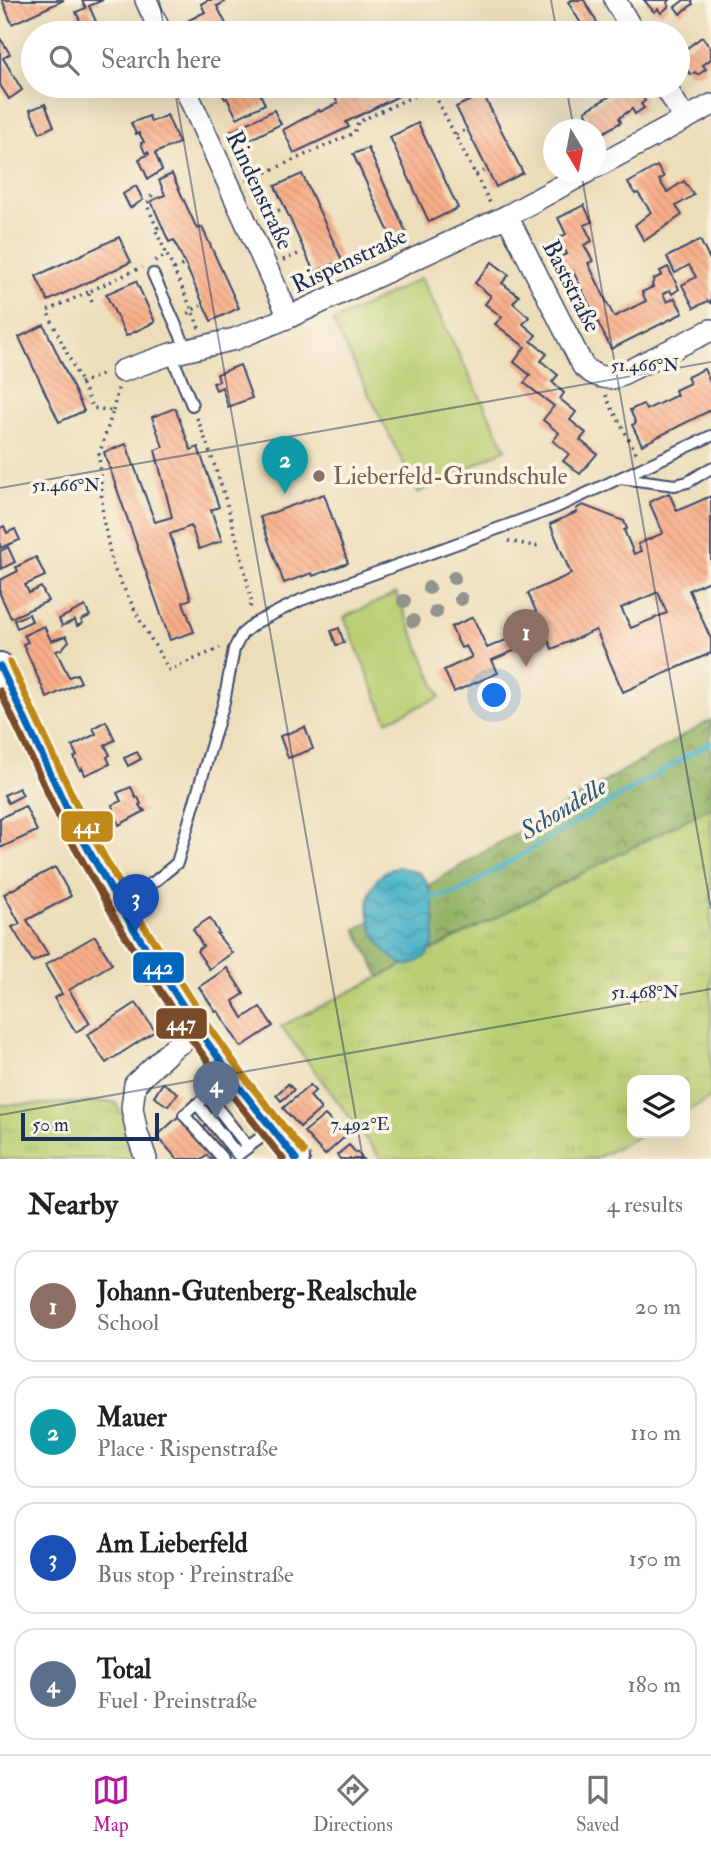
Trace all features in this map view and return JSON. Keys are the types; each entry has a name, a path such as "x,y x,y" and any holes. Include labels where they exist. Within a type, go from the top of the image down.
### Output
{"street":[{"path":"146,0 156,21"},
{"path":"615,0 627,21"},
{"name":"Rindenstraße","path":"189,98 289,317"},
{"path":"672,98 685,119"},
{"path":"606,162 711,105"},
{"name":"Rispenstraße","path":"122,371 187,347 235,339 289,317 565,182"},
{"name":"Baststraße","path":"500,212 583,366 601,378"},
{"path":"601,378 614,378 711,330"},
{"path":"0,666 76,828 117,901 199,1031 296,1159"},
{"path":"146,1159 132,1108 135,1084 173,1048 199,1031"}],"lane":[{"path":"153,274 187,347 192,405"},
{"path":"117,901 154,882 177,863 220,715 234,649 242,634 255,623 300,600 555,508 711,436"},
{"path":"621,478 675,485 688,482 711,468"},
{"path":"223,1159 184,1115 233,1078"},
{"path":"208,1096 248,1147"},
{"path":"197,1104 235,1157 272,1129"}],"path":[{"path":"241,184 354,133 358,122 407,98"},
{"path":"436,98 476,175 500,212"},
{"path":"456,135 466,130"},
{"path":"476,175 486,170"},
{"path":"152,195 147,205 167,255"},
{"path":"257,220 282,209"},
{"path":"276,263 301,253"},
{"path":"174,269 183,265"},
{"path":"295,284 314,275"},
{"path":"88,292 47,311 93,408 113,411 99,454 103,519 113,567 169,670 236,641 234,649"},
{"path":"187,347 192,310 201,306"},
{"path":"80,383 99,375 122,371"},
{"path":"601,378 608,401 643,468"},
{"path":"192,405 214,460 247,579 251,604 247,612"},
{"path":"526,545 540,547"}],"green space":[{"path":"421,278 506,449 418,493 333,322"},
{"path":"396,593 440,697 387,721 344,617"},
{"path":"711,720 711,807 380,977 356,930 475,857"},
{"path":"711,807 711,1098 690,1109 690,1075 627,1075 627,1138 635,1138 595,1159 381,1159 281,1026"},
{"path":"115,1102 145,1159 0,1159 0,1105"}],"water":[{"path":"398,867 415,871 423,877 430,892 434,913 434,935 430,951 408,966 394,958 382,946 373,932 369,916 369,900 373,886 383,874"}],"building":[{"path":"2,0 64,0 12,24"},
{"path":"82,0 103,0 89,6 96,21 80,21 76,12 86,8"},
{"path":"208,0 224,0 225,2 217,6 224,21 189,21 205,12 201,4"},
{"path":"584,0 596,21 579,21 568,2"},
{"path":"644,0 670,0 667,3 669,6 661,13 658,9 654,12"},
{"path":"684,0 691,0 693,4 680,14 675,7"},
{"path":"702,37 711,49 711,59 703,65 706,69 698,75 695,72 691,75 690,46"},
{"path":"0,38 10,54 3,58 21,91 9,99 0,85"},
{"path":"227,98 262,98 265,104 237,118"},
{"path":"335,98 395,98 346,122 349,127 294,153 283,130 338,103"},
{"path":"475,98 485,98 523,173 496,187 456,107"},
{"path":"607,98 643,98 645,101 641,104 644,108 635,114 632,109 619,118 621,122 606,131 606,119 589,119 585,111"},
{"path":"45,104 54,126 40,133 30,110"},
{"path":"274,110 281,124 238,148 230,132"},
{"path":"167,115 179,143 155,153 162,170 148,179 139,159 149,154 145,153 141,143 144,142 131,123 149,116 151,122"},
{"path":"418,123 458,208 429,222 390,137"},
{"path":"368,148 406,232 392,239 353,154"},
{"path":"657,166 664,177 659,180 667,192 684,181 694,195 676,206 682,215 644,241 635,225 651,212 628,183"},
{"path":"172,174 197,229 202,227 239,308 211,321 174,240 169,242 151,201 165,195 159,180"},
{"path":"302,174 342,260 314,272 275,186"},
{"path":"136,186 143,200 130,208 123,194"},
{"path":"584,205 592,222 584,225 592,241 584,245 593,261 588,263 614,317 646,301 642,292 653,287 654,279 662,275 660,271 668,267 679,289 672,294 670,290 663,294 667,302 675,298 683,313 611,349 573,271 567,274 559,257 567,254 559,238 566,234 558,218"},
{"path":"119,237 131,262 48,301 36,276"},
{"path":"700,240 711,262 711,303 708,301 694,308 682,285 696,277 689,265 675,273 667,257"},
{"path":"492,262 509,275 502,283 519,296 513,303 529,317 523,324 536,335 531,341 547,354 541,361 558,375 552,382 564,393 560,399 576,412 570,420 586,433 580,440 597,454 580,474 563,461 569,454 553,441 559,433 543,420 554,406 524,383 530,375 514,362 525,347 495,324 502,317 485,304 491,296 475,283"},
{"path":"136,281 155,322 126,336 106,294"},
{"path":"44,325 84,411 59,422 19,337"},
{"path":"240,365 252,398 228,407 222,387 216,390 213,383 219,381 217,374"},
{"path":"704,369 711,384 711,410 642,445 632,425 636,423 630,410 643,404 646,410 677,395 675,390 690,383 687,377"},
{"path":"175,408 191,450 198,447 219,507 211,510 222,541 199,549 191,526 170,534 191,599 183,602 194,632 170,640 104,452 126,444 155,522 172,517 155,450 163,447 152,417"},
{"path":"669,493 677,511 711,496 711,580 689,590 711,639 711,653 623,692 596,630 552,649 547,637 492,660 498,673 454,692 444,670 472,657 466,646 461,648 451,627 473,617 487,648 542,625 528,593 571,574 550,524 577,512 576,509 583,505 624,521 627,529 624,530 634,554 641,551 638,544 663,533 649,502","holes":["658,592 667,613 631,628 621,608"]},
{"path":"324,494 348,563 284,583 260,517"},
{"path":"4,526 7,533 15,529 20,540 0,548 0,528"},
{"path":"8,547 15,562 1,569 0,551"},
{"path":"36,557 45,576 25,585 29,593 41,587 48,601 11,618 0,594 0,580 18,571 16,567"},
{"path":"85,606 90,616 81,620 83,623 77,626 75,620 62,626 59,619"},
{"path":"29,614 32,621 17,628 14,620"},
{"path":"44,626 51,641 66,636 69,641 56,651 69,677 77,674 81,682 47,698 23,644 28,642 24,635"},
{"path":"339,628 344,643 336,645 331,631"},
{"path":"106,721 115,740 105,745 110,755 107,757 110,764 85,775 74,757 77,756 72,746 96,734 93,728"},
{"path":"305,727 313,749 288,758 280,736"},
{"path":"137,752 141,759 128,766 124,758"},
{"path":"131,787 136,798 138,797 141,804 139,805 145,811 119,825 112,805 121,801 117,793"},
{"path":"19,788 23,795 8,803 4,795"},
{"path":"25,806 37,831 0,848 0,818"},
{"path":"55,867 71,896 27,920 48,954 33,962 12,927 20,924 4,894"},
{"path":"210,918 219,933 217,934 232,953 209,969 197,951 203,946 193,929"},
{"path":"95,936 112,964 69,990 90,1023 76,1032 54,998 62,994 45,965"},
{"path":"227,968 244,994 233,1001 243,1018 260,1007 273,1026 241,1047 199,987"},
{"path":"136,1003 155,1031 106,1063 87,1035"},
{"path":"163,1083 178,1093 168,1106 154,1097"},
{"path":"288,1084 294,1090 281,1101 276,1095"},
{"path":"310,1085 315,1091 310,1096 321,1109 300,1127 283,1108"},
{"path":"223,1110 242,1132 213,1159 207,1155 203,1159 177,1159 157,1136 179,1116 195,1135"},
{"path":"325,1115 339,1130 342,1127 348,1134 325,1155 304,1132"},
{"path":"349,1145 363,1159 340,1159 337,1155"}],"waterway":[{"name":"Schondelle","path":"431,898 459,892 711,742"}],"transit line":[{"name":"441","path":"10,662 85,823 139,918 248,1082 304,1152"},
{"name":"442","path":"0,666 76,828 130,923 199,1031 296,1159"},
{"name":"447","path":"0,691 66,832 121,929 190,1037 283,1159"}],"place":[{"name":"Lieberfeld-Grundschule","path":"319,476"},
{"name":"Mauer","path":"285,494"},
{"name":"Johann-Gutenberg-Realschule","path":"526,667"},
{"name":"Am Lieberfeld","path":"136,932"},
{"name":"Total","path":"216,1119"}]}
